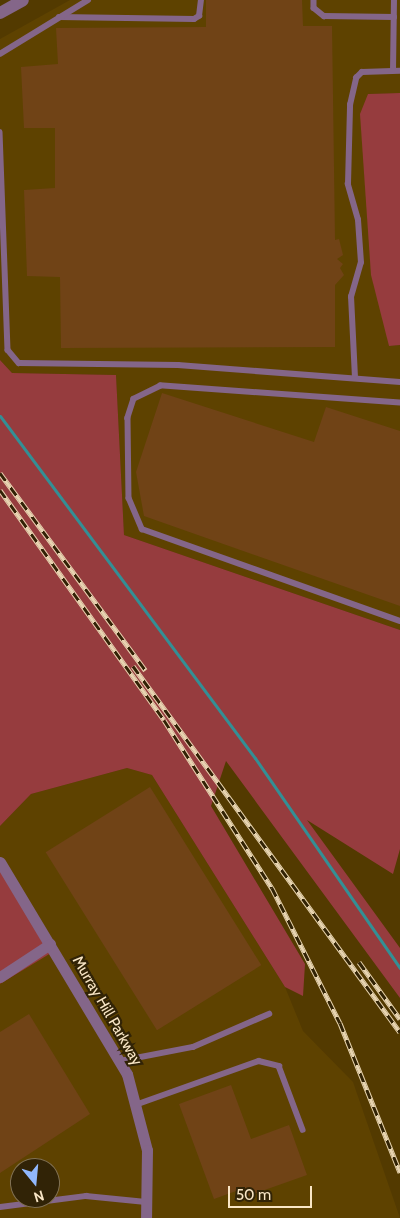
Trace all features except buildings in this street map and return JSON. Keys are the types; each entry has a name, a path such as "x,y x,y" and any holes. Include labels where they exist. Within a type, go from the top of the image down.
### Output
{"street":[{"path":"0,13 23,0"},
{"name":"Murray Hill Parkway","path":"0,862 120,1061 138,1104 148,1150 148,1202 146,1218"},
{"path":"0,977 50,944"}],"lane":[{"path":"0,54 88,0"},
{"path":"59,17 194,19 200,16 201,0"},
{"path":"314,0 314,8 324,16 394,17"},
{"path":"393,71 394,0"},
{"path":"355,378 351,297 361,263 358,220 348,184 350,105 356,78 362,72 400,71"},
{"path":"0,132 8,350 20,363 178,365 400,382"},
{"path":"400,403 161,386 134,399 128,418 129,498 142,529 400,621"},
{"path":"120,1061 193,1047 270,1014"},
{"path":"138,1104 260,1061 279,1066 303,1130"},
{"path":"0,1207 86,1196 148,1202"}],"shaded area":[{"path":"70,0 400,0 400,93 368,94 389,346 400,345 400,630 124,535 116,375 12,373 0,360 0,39"},
{"path":"400,93 400,345 389,346 371,275 360,114 368,94"},
{"path":"0,360 12,373 116,375 124,535 400,630 400,849 393,874 307,820 400,948 400,998 226,761 211,806 305,964 303,996 285,987 152,775 127,768 31,794 0,826"},
{"path":"127,768 152,775 285,987 303,1031 353,1082 400,1218 0,1218 0,984 20,972 0,869 0,826 31,794"},
{"path":"0,869 51,953 0,984"}],"waterway":[{"path":"0,416 255,758 400,968"}],"railway":[{"path":"0,473 145,670"},
{"path":"0,490 164,720 272,888 340,1023 400,1172"},
{"path":"133,666 400,1032"},
{"path":"359,962 400,1019"}]}
